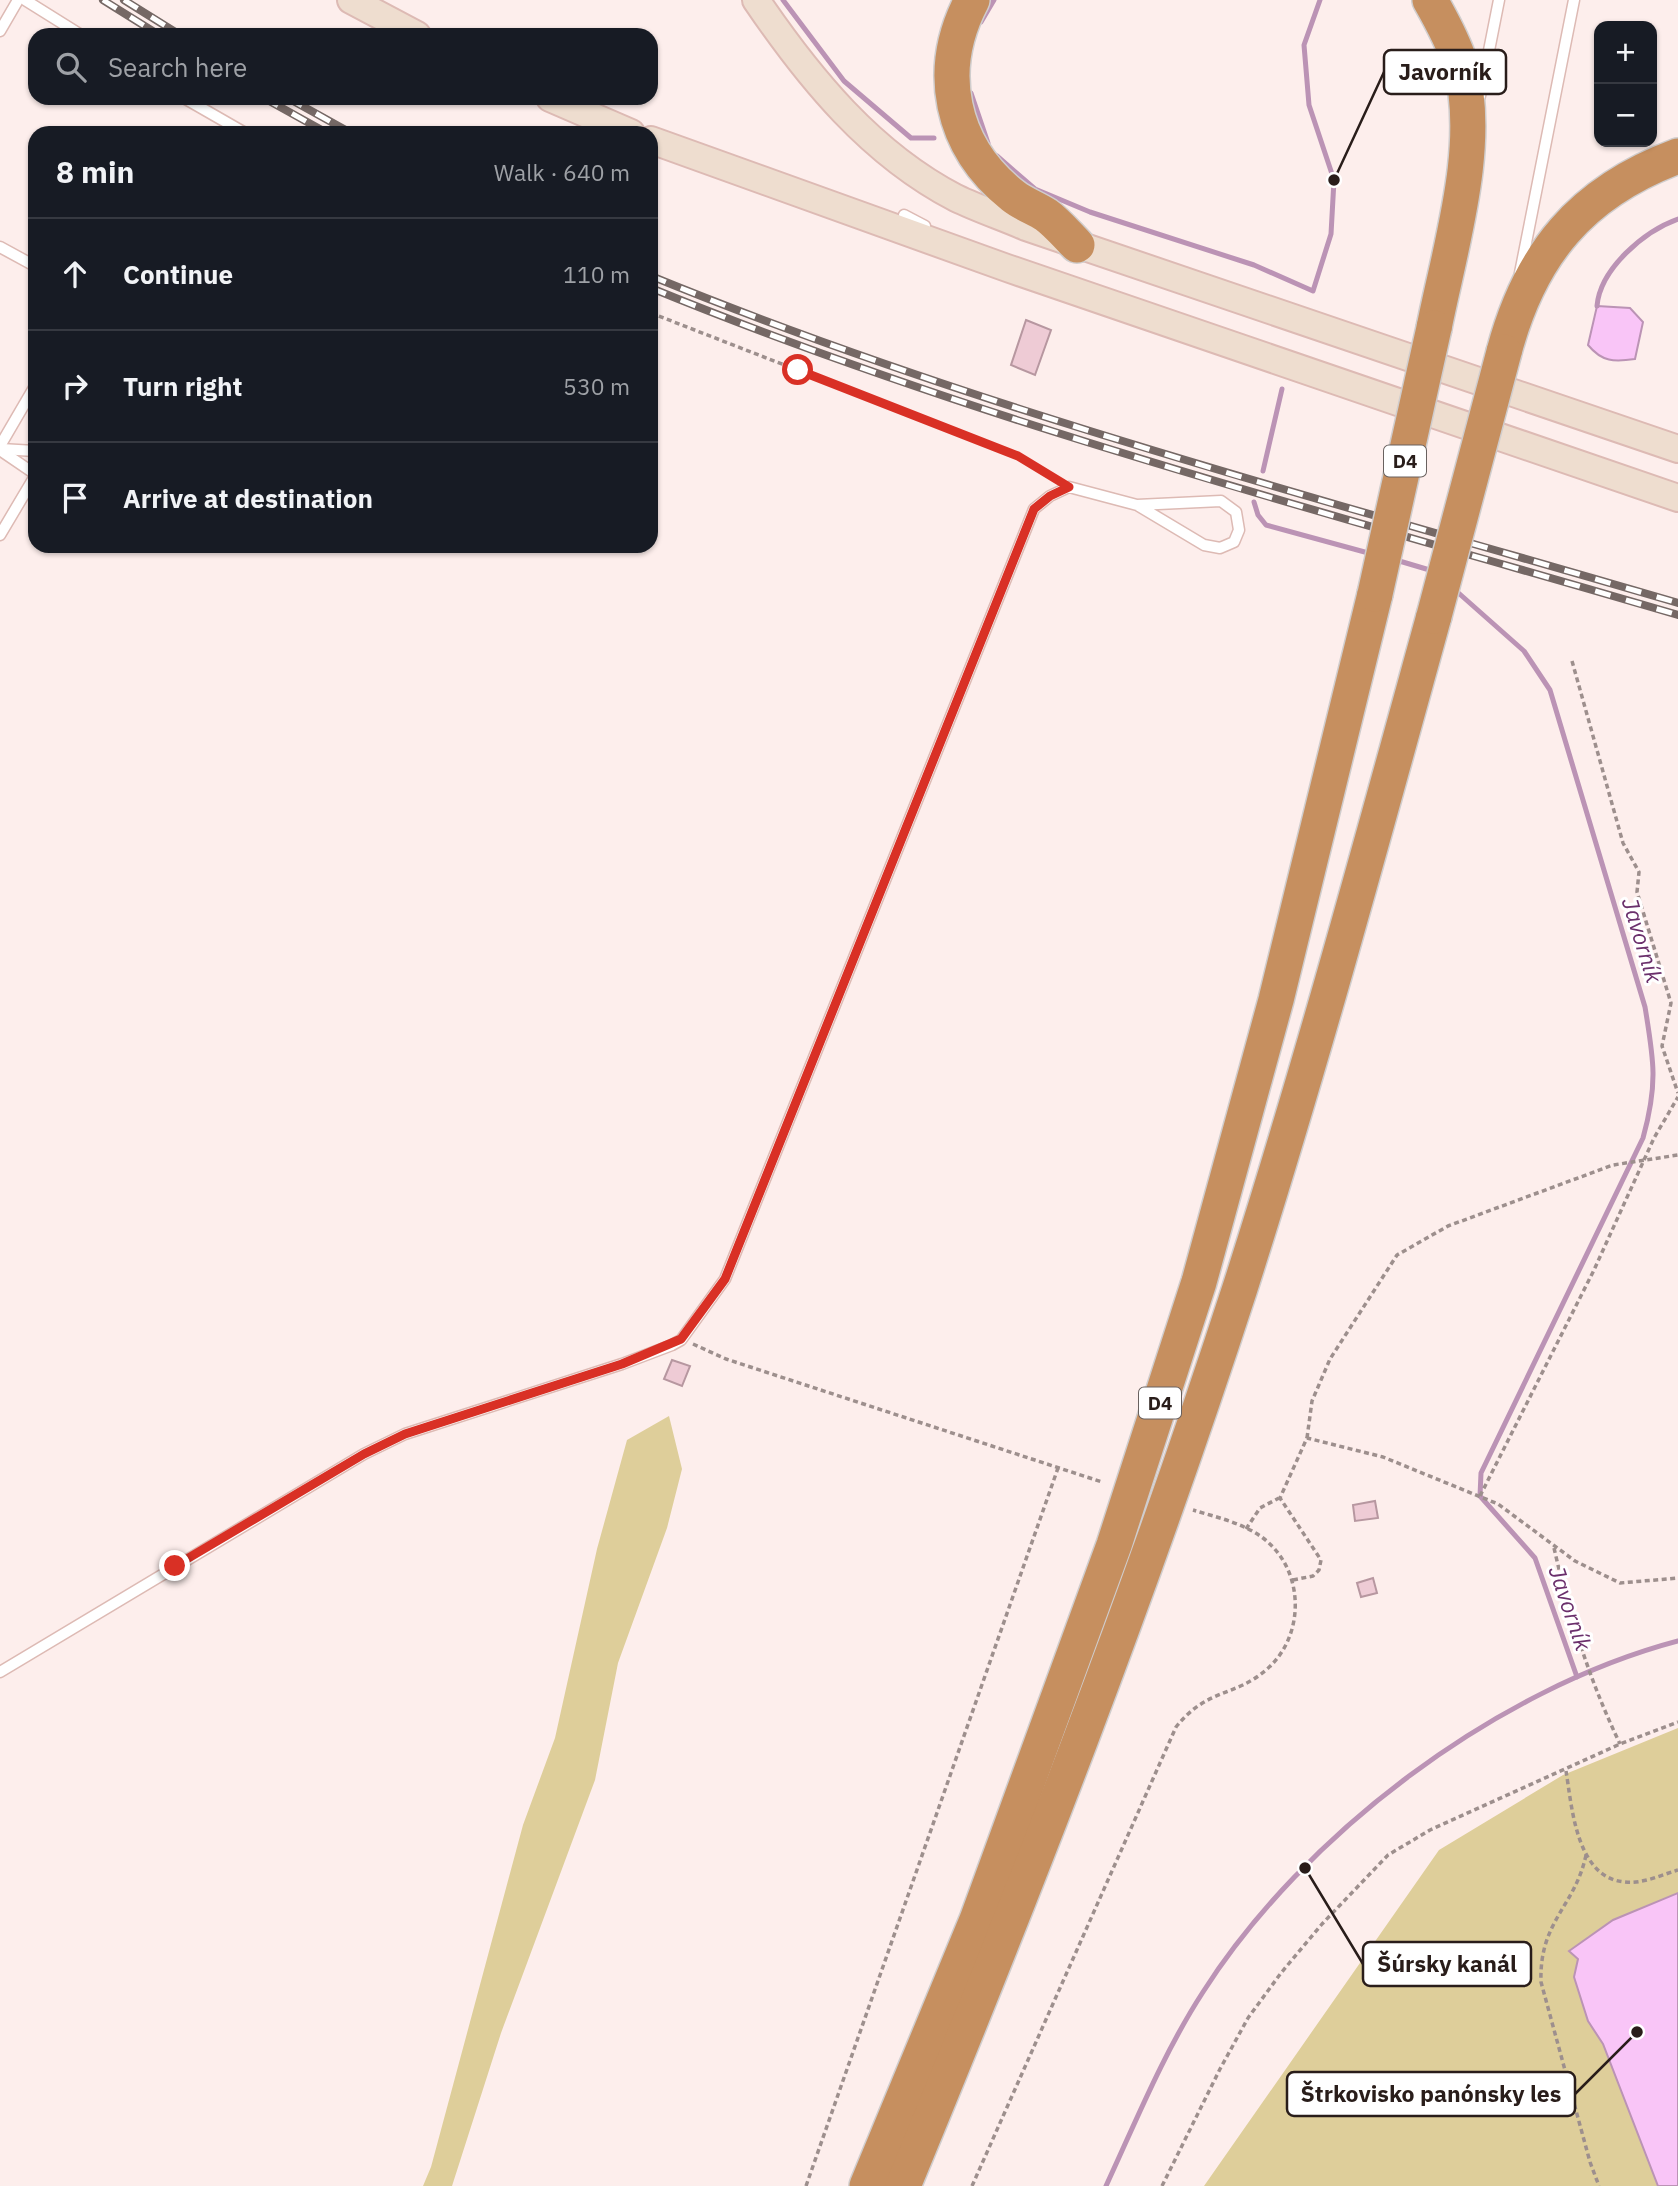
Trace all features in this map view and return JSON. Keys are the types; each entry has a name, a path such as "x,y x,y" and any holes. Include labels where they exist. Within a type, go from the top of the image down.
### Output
{"highway":[{"path":"972,0 959,27 951,70 952,99 962,134 999,184 1014,197 1048,216 1077,244"},
{"path":"1430,0 1452,41 1461,66 1466,99 1466,163"},
{"path":"1504,352 1541,259 1556,239 1612,188 1634,174 1678,156"},
{"name":"D4","path":"867,2186 1000,1855 1114,1545 1199,1282 1276,1000 1375,594 1434,328 1466,163"},
{"name":"D4","path":"903,2186 1005,1939 1147,1560 1230,1316 1324,1017 1504,352"}],"main road":[{"path":"351,0 404,28"},
{"path":"756,0 792,54 840,110 894,157 956,197 1077,244 1678,449"},
{"path":"566,105 615,126"},
{"path":"658,143 1007,268 1678,498"}],"lane":[{"path":"0,31 18,0"},
{"path":"25,0 70,28"},
{"name":"D4","path":"1466,163 1499,0"},
{"name":"D4","path":"1504,352 1574,0"},
{"path":"196,105 233,126"},
{"path":"904,215 1007,268"},
{"path":"0,247 28,262"},
{"path":"0,448 28,398"},
{"path":"0,448 28,450"},
{"path":"0,448 28,470"},
{"path":"0,535 28,487"},
{"path":"0,1672 364,1454 405,1434 622,1364 681,1339 725,1279 1034,509 1050,496 1069,487 1137,505 1204,545 1220,548 1234,542 1240,530 1236,512 1221,501 1137,505"}],"path":[{"path":"658,316 1018,456 1069,487"},
{"path":"1480,1496 1594,1270 1678,1095 1662,1046 1671,1003 1637,892 1639,872 1623,843 1572,661"},
{"path":"1246,1529 1260,1508 1280,1498 1307,1438 1312,1401 1330,1359 1398,1255 1448,1226 1613,1165 1678,1155"},
{"path":"681,1339 726,1359 1102,1482"},
{"path":"1307,1438 1383,1457 1498,1504 1575,1561 1620,1583 1678,1578"},
{"path":"806,2186 1058,1468"},
{"path":"1280,1498 1321,1560 1319,1570 1313,1576 1293,1580"},
{"path":"972,2186 1163,1753 1191,1709 1266,1670 1281,1652 1293,1629 1297,1605 1293,1580 1272,1548 1263,1538 1246,1529 1193,1510"},
{"path":"1553,1546 1573,1629 1597,1696 1620,1744"},
{"path":"1162,2186 1220,2068 1248,2018 1281,1973 1371,1872 1410,1839 1566,1771 1620,1744 1678,1722"},
{"path":"1566,1771 1574,1819 1587,1855 1597,1869 1623,1882 1640,1882 1678,1870"},
{"path":"1587,1855 1576,1885 1550,1927 1540,1958 1541,1982 1599,2186"}],"shaded area":[{"path":"1597,306 1630,308 1643,322 1635,359 1609,360 1598,355 1588,345"},
{"path":"669,1416 682,1469 667,1528 618,1663 595,1780 501,2033 452,2186 423,2186 431,2167 523,1825 555,1738 597,1549 627,1440"},
{"path":"1678,1728 1678,1893 1578,1959 1574,1977 1588,2021 1603,2044 1658,2186 1204,2186 1439,1850 1563,1775"},
{"path":"1678,1893 1678,2186 1658,2186 1603,2044 1588,2021 1574,1977 1578,1959 1569,1951 1613,1920"}],"building":[{"path":"1026,320 1051,330 1035,375 1011,365"},
{"path":"672,1360 690,1366 682,1386 664,1379"},
{"path":"1375,1501 1378,1518 1355,1521 1353,1505"},
{"path":"1373,1578 1377,1593 1361,1597 1357,1583"}],"waterway":[{"path":"783,0 844,81 911,138 934,138"},
{"path":"981,22 994,0"},
{"path":"997,156 1035,189 1090,212 1254,265 1313,291 1331,234 1334,180 1309,105 1304,45 1320,0"},
{"path":"971,93 988,143"},
{"path":"1597,306 1606,278 1626,253 1651,232 1678,219"},
{"name":"Javorník","path":"1263,471 1282,389"},
{"name":"Javorník","path":"1254,502 1258,515 1266,525 1372,554"},
{"name":"Javorník","path":"1396,560 1433,571"},
{"name":"Javorník","path":"1454,589 1524,651 1550,690 1645,1007 1651,1043 1653,1087 1643,1138 1481,1473 1480,1496 1535,1558 1577,1677"},
{"path":"1106,2186 1163,2063 1189,2015 1245,1934 1294,1877 1350,1824 1410,1775 1474,1731 1541,1694 1609,1663 1678,1641"}],"railway":[{"path":"103,0 148,28"},
{"path":"124,0 169,28"},
{"path":"277,105 314,126"},
{"path":"301,105 338,126"},
{"path":"658,279 777,325 1032,413 1160,453 1678,603"},
{"path":"658,291 777,337 1032,425 1160,465 1678,615"}],"place":[{"name":"Javorník","path":"1334,180"},
{"name":"Šúrsky kanál","path":"1305,1868"},
{"name":"Štrkovisko panónsky les","path":"1637,2032"}],"route":[{"path":"175,1566 364,1454 405,1434 673,1345 681,1339 725,1279 1034,509 1050,496 1069,487 1018,456 798,370"}]}
